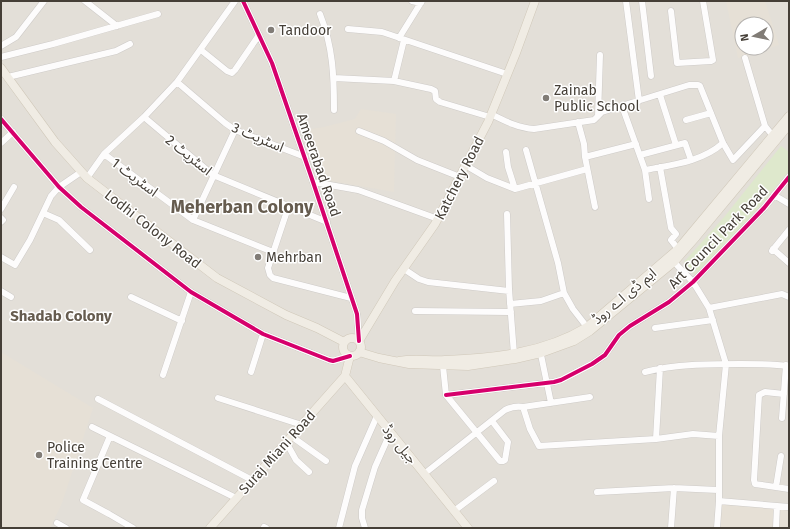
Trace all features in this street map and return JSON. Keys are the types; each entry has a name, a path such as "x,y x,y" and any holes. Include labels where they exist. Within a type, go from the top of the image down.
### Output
{"main road":[{"name":"Katchery Road","path":"358,341 438,219 460,177 491,115 535,1"},
{"name":"Lodhi Colony Road","path":"1,69 55,142 87,178 217,278 286,316 317,328 344,342"},
{"name":"ایم ڈی اے روڈ","path":"359,352 409,364 468,366 516,359 572,336 674,262 789,116"},
{"name":"ایم ڈی اے روڈ","path":"396,361 409,359 469,359 514,354 540,350 574,341 590,331 694,235 789,125"},
{"path":"352,338 358,341 360,345 359,352 354,356 350,356 344,351 343,347 344,342 352,338"},
{"path":"345,376 350,356"},
{"name":"جیل روڈ","path":"345,376 468,528"},
{"name":"Suraj Miani Road","path":"210,528 345,376"}],"street":[{"path":"1,46 16,37 44,1"},
{"path":"85,1 117,26"},
{"path":"87,178 104,154 144,117 177,82 235,1"},
{"name":"Ameerabad Road","path":"243,1 272,63 327,222 357,314 358,341"},
{"path":"394,81 401,39 421,2 412,1"},
{"path":"626,1 639,101"},
{"path":"642,1 651,76"},
{"path":"670,11 677,63 711,61 713,60 703,1"},
{"path":"1,56 53,44 158,14"},
{"path":"320,14 331,48 334,78 334,110"},
{"path":"348,30 382,32 507,74"},
{"path":"201,50 227,71 232,73 260,35"},
{"path":"8,77 116,51 130,44"},
{"path":"598,116 600,55"},
{"path":"745,58 765,126 773,136"},
{"path":"334,78 394,81 433,89 435,90 436,99 440,102 491,115 528,129 594,120 602,112 689,85 699,85 722,143 733,160 765,126"},
{"name":"اسٹریٹ 3","path":"177,82 234,130 304,157"},
{"path":"660,95 676,145"},
{"path":"622,106 645,170 649,199"},
{"path":"686,120 711,113"},
{"name":"اسٹریٹ 2","path":"144,117 213,175 289,205 327,222"},
{"path":"1,119 59,187 80,207 191,292 263,334 328,360 333,361 350,356"},
{"path":"578,122 584,144 585,158 595,207"},
{"path":"192,220 234,130"},
{"path":"359,131 384,141 417,160 460,177"},
{"path":"1,143 13,132"},
{"path":"640,155 685,143 691,160"},
{"path":"645,170 691,160 706,155 722,143"},
{"path":"585,158 636,144"},
{"path":"526,150 558,263 564,294 573,309 587,326"},
{"path":"506,152 508,167 515,189"},
{"name":"اسٹریٹ 1","path":"104,154 192,220 272,252"},
{"path":"465,165 487,178 515,189 587,169"},
{"path":"660,167 671,228 676,234 671,240 678,249"},
{"path":"1,257 15,265 30,240 51,196 59,187 81,172"},
{"name":"Art Council Park Road","path":"446,395 548,383 561,380 592,364 605,355 619,335 630,326 669,302 693,282 789,177"},
{"path":"313,182 358,190 438,219"},
{"path":"1,209 14,187"},
{"path":"774,195 789,204"},
{"path":"289,205 272,252 268,268 271,276 351,298"},
{"path":"43,213 59,220 90,250"},
{"path":"507,214 509,291 514,354"},
{"path":"1,218 3,220 1,222"},
{"path":"789,230 772,250 789,263"},
{"path":"674,262 693,282 710,308 726,364 719,436 719,501 717,528"},
{"path":"404,269 419,279 428,282 509,291"},
{"path":"1,291 11,297"},
{"path":"163,375 191,292"},
{"path":"510,304 540,301 564,294"},
{"path":"710,308 782,294 789,297"},
{"path":"131,297 182,321"},
{"path":"415,311 511,312"},
{"path":"655,328 713,320"},
{"path":"251,372 263,334"},
{"path":"540,350 551,403"},
{"path":"645,372 660,368 690,365 726,364 788,366 782,418"},
{"path":"443,366 446,395 500,461 503,461 505,460 508,442 492,421"},
{"path":"656,439 660,368"},
{"path":"784,394 765,392 760,394 754,482 755,484 789,489"},
{"path":"424,474 510,408 590,397"},
{"path":"218,398 302,425"},
{"path":"98,399 252,480"},
{"path":"523,407 530,429 539,446 656,439 693,434 719,436"},
{"path":"339,528 355,466 377,416"},
{"path":"92,427 236,498"},
{"path":"365,528 362,518 362,510 376,467 388,440 392,435"},
{"path":"110,436 83,500 133,528"},
{"path":"289,439 326,461"},
{"path":"289,439 296,460 309,472"},
{"path":"776,487 781,456"},
{"path":"454,511 494,481"},
{"path":"597,492 674,488 718,490"},
{"path":"671,528 674,488"},
{"path":"719,501 789,507"},
{"path":"776,528 777,506"},
{"path":"57,522 66,528"}],"shaded area":[{"path":"1,1 789,1 789,528 1,528"},
{"path":"726,1 765,1 770,16 734,16 734,39"},
{"path":"774,29 779,45 774,47"},
{"path":"361,109 396,114 394,192 320,179 304,130 324,127 355,119"},
{"name":"Police Training Centre","path":"1,352 93,408 62,503 50,528 1,528"},
{"path":"719,501 789,505 789,528 718,528"}],"green space":[{"path":"781,146 789,152 789,171 740,230 695,275 684,262 725,216"}],"cycle path":[{"path":"243,1 272,63 313,182 357,314 359,341"},
{"path":"1,119 59,187 81,207 191,292 263,334 329,360 333,361 350,356"},
{"path":"446,395 554,382 592,364 605,355 619,335 630,326 669,302 693,282 764,208 789,177"}],"place":[{"name":"Tandoor","path":"271,30"},
{"name":"Zainab Public School","path":"546,98"},
{"name":"Mehrban","path":"258,257"},
{"name":"Police Training Centre","path":"39,455"}],"district":[{"name":"Meherban Colony","path":"242,207"},
{"name":"Shadab Colony","path":"61,316"}]}
